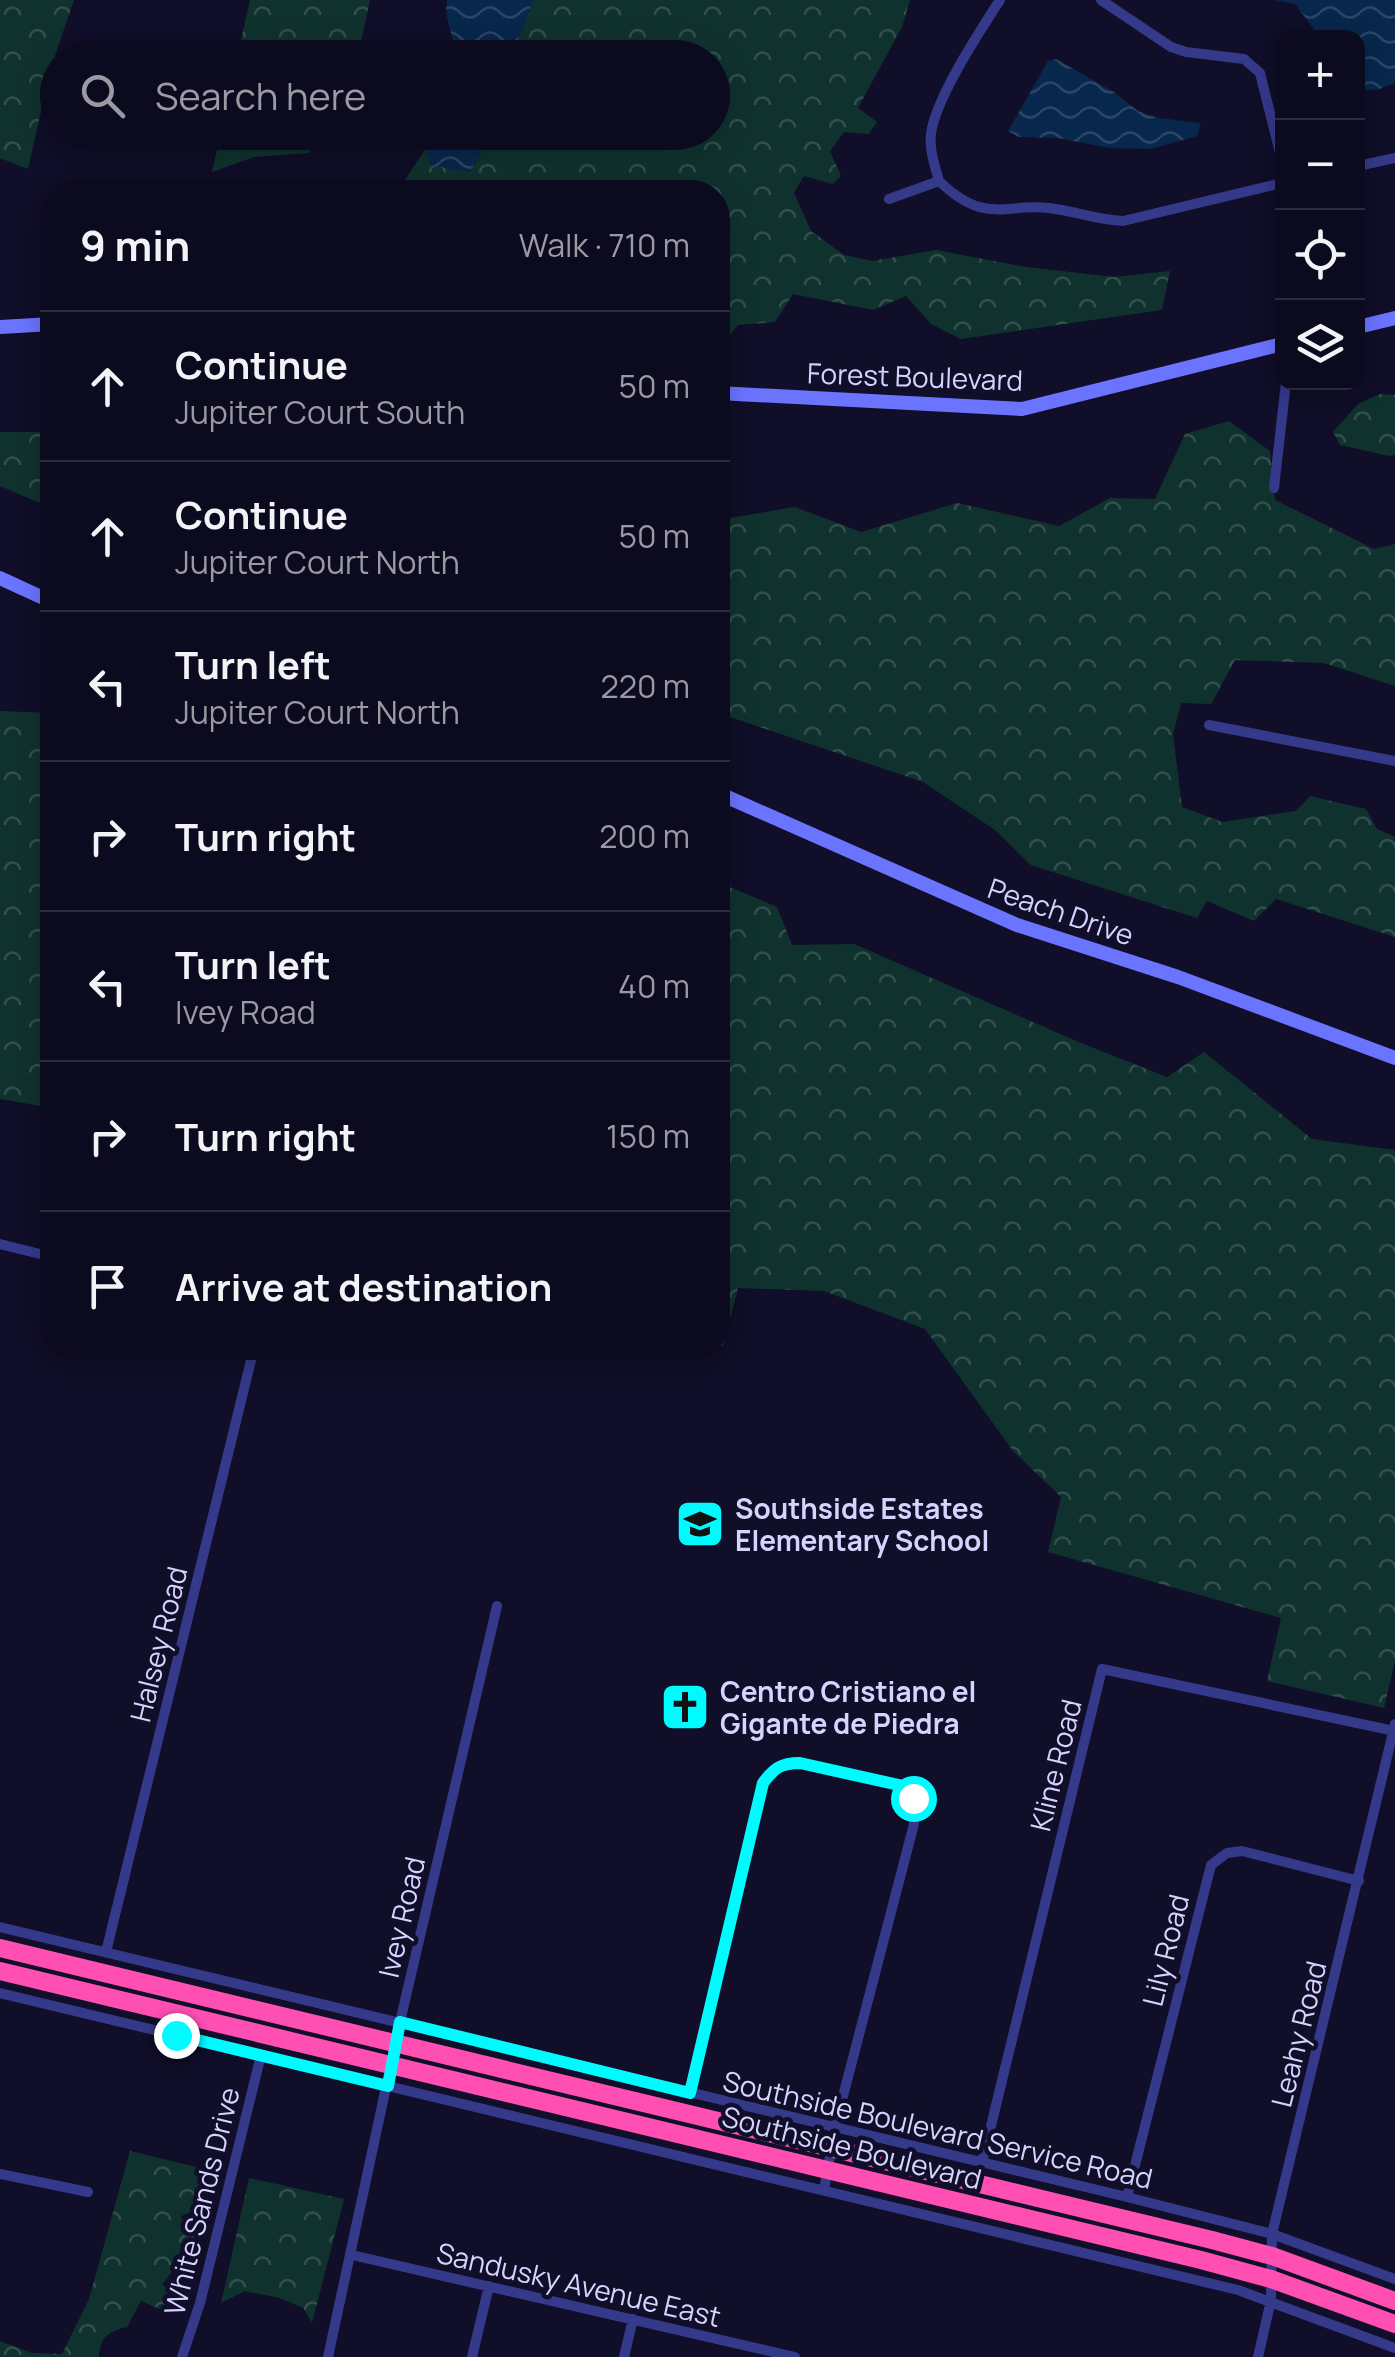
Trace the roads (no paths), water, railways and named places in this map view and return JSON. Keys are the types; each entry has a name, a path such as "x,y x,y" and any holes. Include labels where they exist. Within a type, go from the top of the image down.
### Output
{"highway":[{"name":"Southside Boulevard","path":"0,1948 1272,2256 1395,2302"},
{"name":"Southside Boulevard","path":"0,1970 1271,2279 1395,2324"}],"main road":[{"path":"1365,325 1395,318"},
{"path":"0,326 40,324"},
{"name":"Forest Boulevard","path":"730,394 1022,409 1275,346"},
{"path":"0,578 40,596"},
{"name":"Peach Drive","path":"730,798 1018,925 1178,977 1395,1058"}],"street":[{"path":"1000,0 969,47 932,124 931,154 939,181 957,198 978,208 1059,209 1123,221 1275,185"},
{"path":"1101,0 1171,47 1244,59 1260,73 1275,133"},
{"path":"1365,164 1395,158"},
{"path":"889,199 939,181"},
{"path":"1274,488 1285,390"},
{"path":"1209,726 1395,761"},
{"path":"0,1244 40,1254"},
{"name":"Halsey Road","path":"106,1952 251,1360"},
{"name":"Ivey Road","path":"328,2357 400,2022 497,1606"},
{"name":"Kline Road","path":"982,2163 1102,1669 1394,1729"},
{"name":"Leahy Road","path":"1258,2357 1271,2300 1272,2234 1394,1729"},
{"path":"690,2093 763,1783 772,1770 784,1763 800,1763 899,1785 913,1798 915,1810 835,2128 824,2190"},
{"name":"Lily Road","path":"1127,2197 1211,1865 1227,1853 1242,1852 1358,1881"},
{"name":"Southside Boulevard Service Road","path":"0,1927 1127,2197 1272,2234 1395,2279"},
{"path":"0,1992 1271,2300 1395,2348"},
{"name":"White Sands Drive","path":"182,2357 200,2302 261,2055"},
{"path":"0,2174 88,2192"},
{"name":"Sandusky Avenue East","path":"352,2255 633,2320 746,2351 795,2357"},
{"path":"472,2357 489,2286"},
{"path":"624,2357 633,2320"}],"water":[{"path":"447,0 533,0 518,40 452,40"},
{"path":"1274,0 1395,0 1395,83 1365,90 1365,30 1315,30 1295,4"},
{"path":"1056,59 1114,92 1138,111 1158,118 1201,123 1197,136 1151,149 1109,148 1058,138 1019,137 1008,131 1048,61"},
{"path":"426,150 482,150 470,172 430,165"}],"place":[{"name":"Southside Estates Elementary School","path":"700,1524"},
{"name":"Centro Cristiano el Gigante de Piedra","path":"685,1707"}]}
